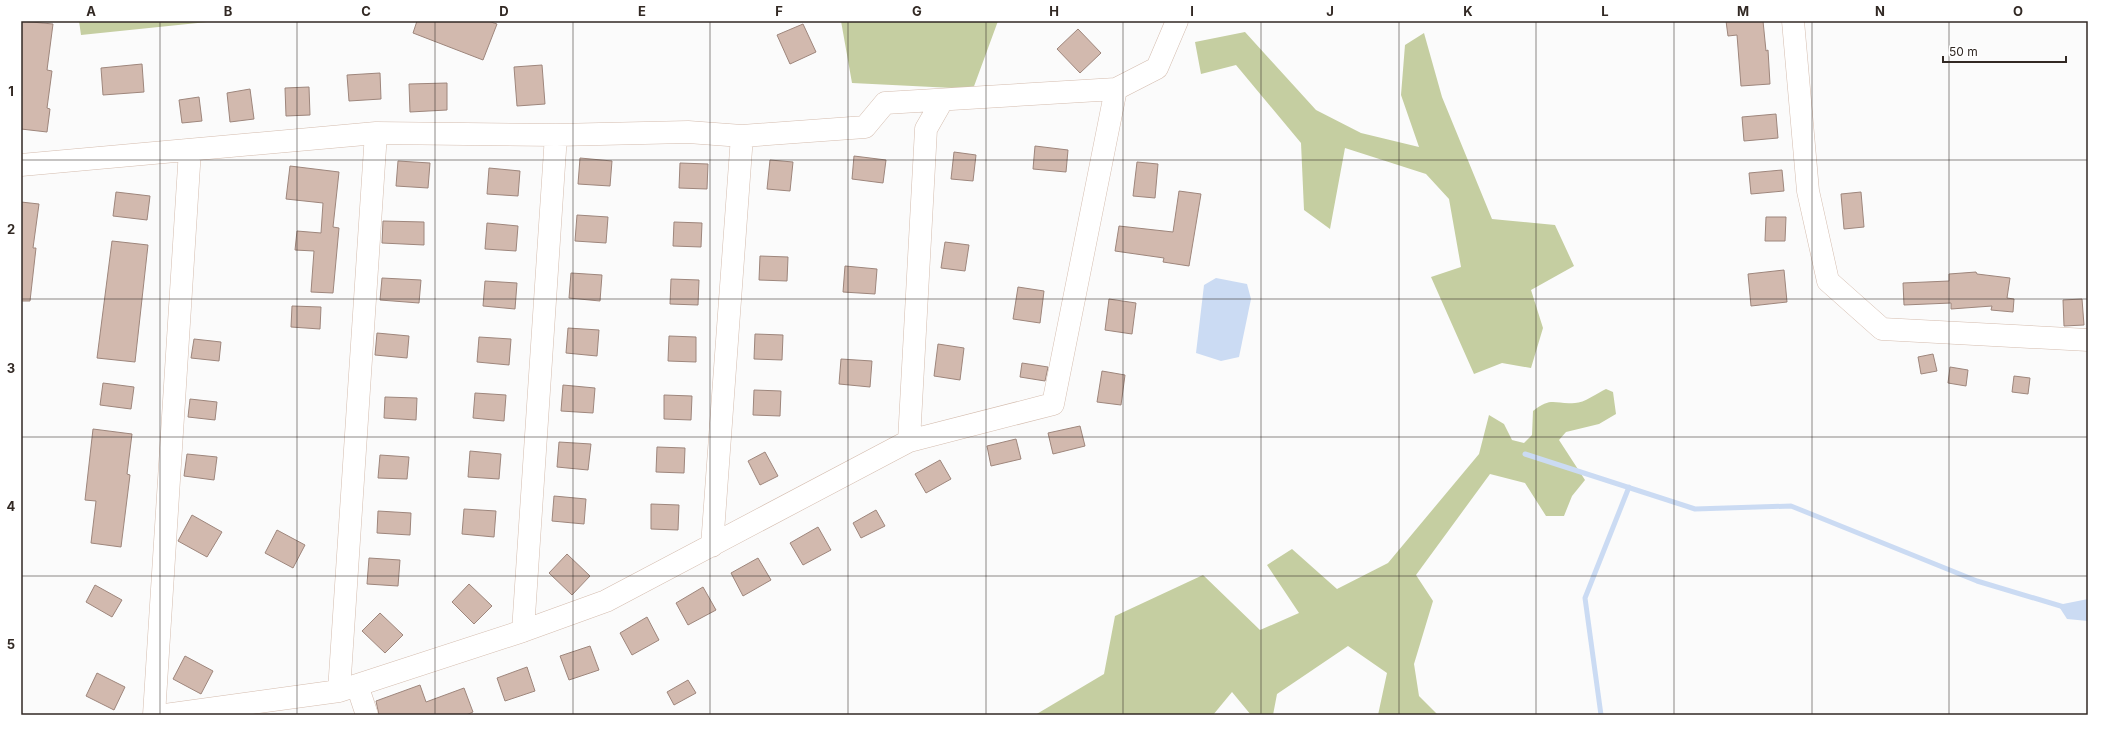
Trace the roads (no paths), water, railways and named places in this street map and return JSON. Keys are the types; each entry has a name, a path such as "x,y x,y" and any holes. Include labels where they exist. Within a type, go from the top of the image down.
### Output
{"street":[{"path":"21,165 376,133 556,135 688,132 742,136 865,127 885,103 942,101 1116,90 1157,68 1177,21"},
{"path":"1793,21 1808,191 1828,281 1882,329 2088,340"},
{"path":"165,715 348,688 523,631 606,601 909,442 1053,404 1116,90"},
{"path":"909,442 926,129 942,101"},
{"path":"367,715 348,688 376,133"},
{"path":"523,631 556,135"},
{"path":"712,546 742,136"},
{"path":"154,715 190,150"}],"water":[{"path":"1216,278 1247,284 1251,299 1239,357 1221,361 1196,353 1204,285"},
{"path":"2088,599 2088,621 2067,619 2058,605"}],"waterway":[{"path":"1525,454 1695,509 1791,506 1977,581 2064,607"},
{"path":"1601,715 1585,598 1629,487"}]}
